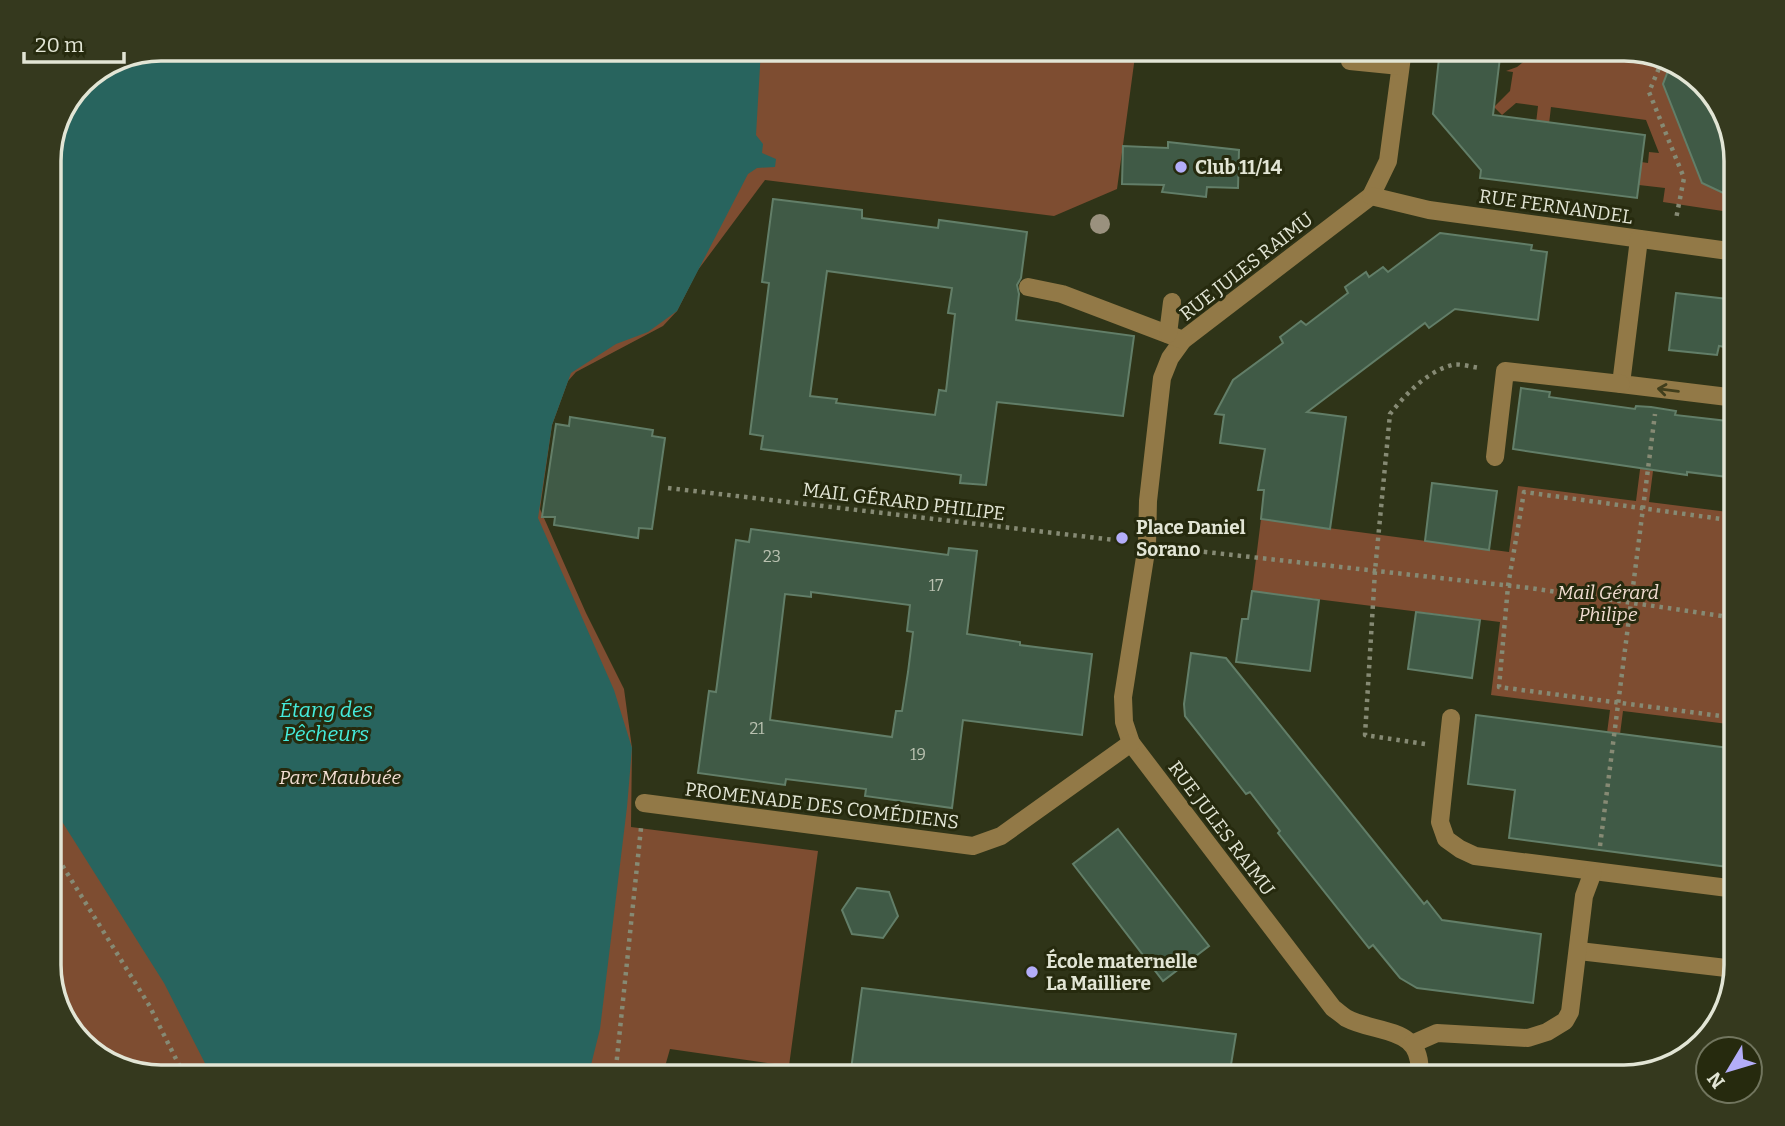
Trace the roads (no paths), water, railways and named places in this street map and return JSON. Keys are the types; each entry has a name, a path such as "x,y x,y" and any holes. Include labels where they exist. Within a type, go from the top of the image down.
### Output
{"street":[{"name":"RUE JULES RAIMU","path":"1400,61 1388,161 1371,196 1176,337 1162,379 1148,501 1147,545 1123,697 1124,722 1131,743 1333,1008 1346,1018 1399,1034 1412,1044"},
{"name":"RUE FERNANDEL","path":"1371,196 1429,210 1724,250"},
{"path":"1621,384 1639,239"},
{"path":"1028,287 1062,294 1176,337 1172,302"},
{"path":"1495,457 1505,371 1724,396"},
{"path":"1451,718 1440,822 1446,839 1475,856 1724,888"},
{"name":"PROMENADE DES COMÉDIENS","path":"644,803 974,846 1001,836 1131,743"},
{"path":"1421,1065 1419,1054 1412,1044 1437,1033 1528,1038 1547,1032 1565,1021 1570,1012 1584,896 1593,872"},
{"path":"1579,951 1724,968"}],"water":[{"name":"Étang des Pêcheurs","path":"162,61 760,61 756,135 763,144 762,153 776,159 775,167 757,168 748,174 677,311 648,332 616,344 571,373 552,425 538,518 614,690 632,748 600,1029 591,1065 206,1065 164,983 61,820 61,155 72,117 82,101 95,86 111,75 142,63"}],"place":[{"name":"Club 11/14","path":"1181,167"},
{"name":"Place Daniel Sorano","path":"1122,538"},
{"name":"École maternelle La Mailliere","path":"1032,972"}],"park label":[{"name":"Mail Gérard Philipe","path":"1608,603"},
{"name":"Parc Maubuée","path":"340,777"}]}
